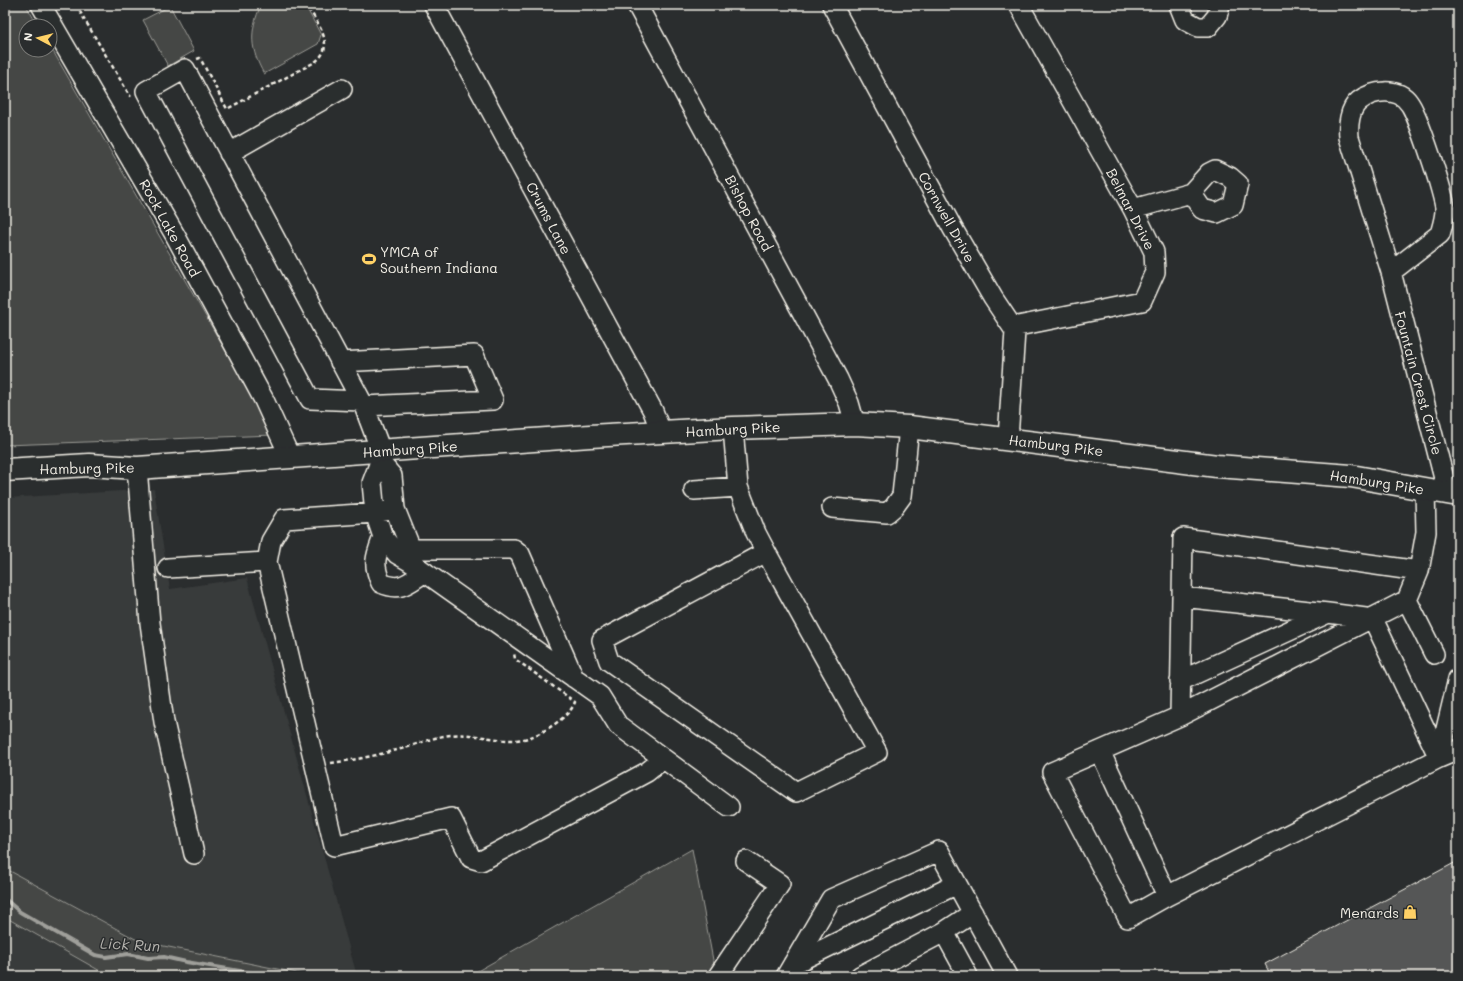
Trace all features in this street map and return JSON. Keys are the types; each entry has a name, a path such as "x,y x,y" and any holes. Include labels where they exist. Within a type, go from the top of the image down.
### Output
{"main road":[{"name":"Hamburg Pike","path":"5,470 89,465 137,468 290,456 381,457 661,432 855,424 909,427 1217,466 1351,476 1453,494"}],"street":[{"name":"Rock Lake Road","path":"41,5 176,235 264,400 290,456"},
{"name":"Crums Lane","path":"434,5 653,411 661,432"},
{"name":"Bishop Road","path":"637,5 838,379 849,402 855,424"},
{"name":"Cornwell Drive","path":"832,5 957,236 993,298 1013,327"},
{"name":"Belmar Drive","path":"1013,327 1142,301 1155,272 1154,252 1134,209 1019,5"},
{"path":"1179,5 1185,20 1198,26 1208,27 1217,16 1220,5"},
{"path":"340,362 474,355 493,400 362,404 310,399 146,91 185,69 362,404 381,457 392,476 395,509 410,555 425,572 600,696 618,725 662,759 729,807"},
{"path":"229,153 342,89"},
{"name":"Fountain Crest Circle","path":"1391,272 1440,234 1446,209 1420,122 1409,102 1396,94 1380,91 1358,101 1348,120 1349,138 1391,272 1453,494"},
{"path":"1134,209 1191,193"},
{"path":"1008,439 1013,327"},
{"path":"832,508 887,513 894,507 902,496 909,427"},
{"path":"733,428 737,479 756,534 766,552 877,752 796,792 609,661 602,640 766,552"},
{"path":"381,457 372,483 375,513 383,537 397,554 410,555 514,549 520,554 574,678"},
{"path":"137,468 150,623 164,722 194,854"},
{"path":"694,490 717,489 718,476 722,473 737,479"},
{"path":"1425,490 1426,532 1419,572 1407,600 1373,619 1180,716 1052,772 1128,918 1167,896 1439,758 1458,750"},
{"path":"395,509 375,513 284,519 271,541 267,562 334,846 451,818 471,858 481,861 647,772 662,759"},
{"path":"383,537 375,559 375,571 381,583 391,588 403,586 425,572"},
{"path":"1180,716 1183,538 1419,572"},
{"path":"168,568 267,562"},
{"path":"1182,597 1373,619"},
{"path":"1407,600 1434,654"},
{"path":"1180,681 1328,613"},
{"path":"1373,619 1439,758"},
{"path":"1439,758 1458,679"},
{"path":"1100,751 1167,896"},
{"path":"790,970 831,899 939,851 1007,976"},
{"path":"718,976 780,884 746,861"},
{"path":"790,970 957,884"},
{"path":"860,976 944,932 973,913"},
{"path":"944,932 968,976"}],"path":[{"path":"76,5 130,96 137,92"},
{"path":"193,62 200,58 227,109 315,62 323,56 326,49 324,37 307,5"},
{"path":"315,765 402,748 441,736 473,734 517,740 528,738 546,730 565,716 575,702 515,659 514,654 523,642"}],"shaded area":[{"path":"5,5 26,5 33,18 18,18 18,58 57,58 274,435 5,445"},
{"path":"261,5 305,5 321,35 318,44 264,74 256,56 253,40 254,24"},
{"path":"170,6 194,51 168,66 143,20"},
{"path":"154,489 170,589 247,578 357,976 312,976 139,941 10,871 5,876 5,498"},
{"path":"692,849 716,976 447,976 474,973"},
{"path":"10,871 139,941 312,976 109,976 5,917 5,876"},
{"path":"5,917 109,976 5,976"}],"building":[{"name":"Menards","path":"1458,861 1458,976 1271,976 1265,964"}],"waterway":[{"name":"Lick Run","path":"5,899 20,912 95,955 106,957 128,954 148,958 164,957 269,976"}],"place":[{"name":"YMCA of Southern Indiana","path":"369,259"},
{"name":"Menards","path":"1410,912"}]}
